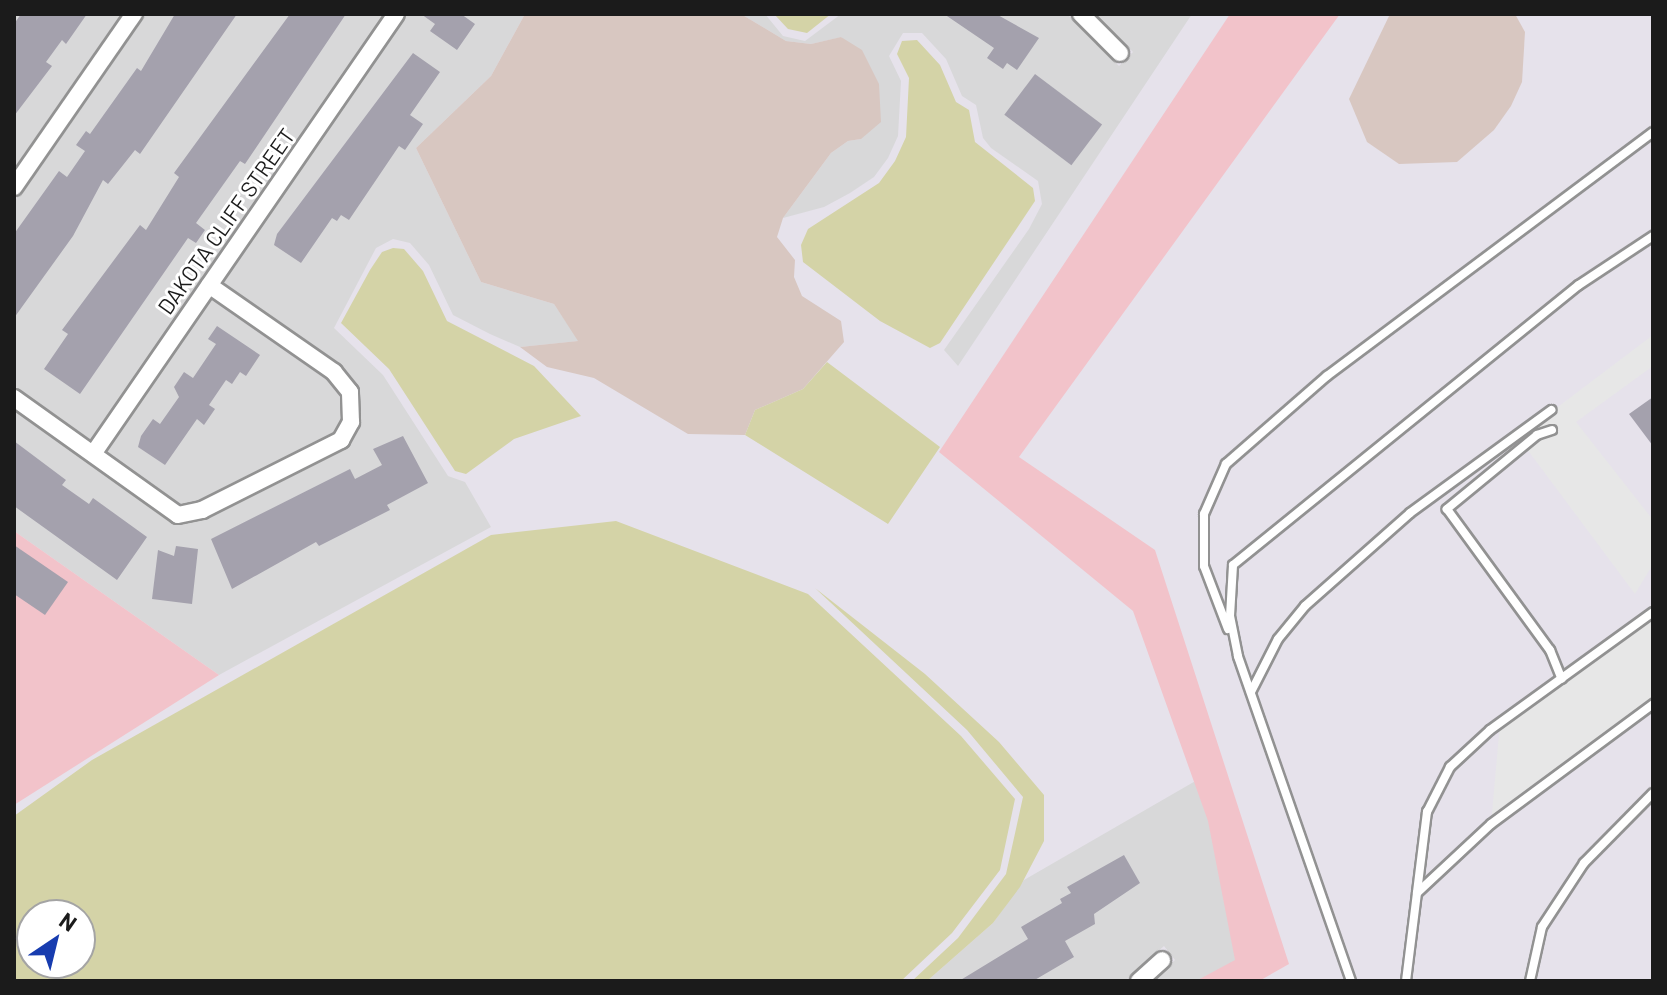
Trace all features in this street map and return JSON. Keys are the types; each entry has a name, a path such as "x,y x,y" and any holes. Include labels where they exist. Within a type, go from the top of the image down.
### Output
{"street":[{"path":"14,187 134,14"},
{"name":"DAKOTA CLIFF STREET","path":"93,454 396,14"},
{"path":"1081,14 1120,53"},
{"path":"14,398 178,515 202,510 341,440 351,422 350,392 334,372 209,285"},
{"path":"1139,981 1162,960"}],"lane":[{"path":"1351,981 1204,566 1204,514 1226,464 1327,376 1653,132"},
{"path":"1238,656 1230,616 1233,565 1579,285 1653,236"},
{"path":"1251,692 1278,639 1305,606 1410,513 1551,410"},
{"path":"1552,430 1537,435 1447,509 1550,650 1562,679"},
{"path":"1406,981 1435,789 1462,754 1653,612"},
{"path":"1417,893 1491,824 1653,704"},
{"path":"1530,981 1542,927 1584,863 1653,793"}],"shaded area":[{"path":"14,14 123,14 14,171"},
{"path":"144,14 385,14 91,440 14,386 14,202"},
{"path":"407,14 525,14 491,76 416,148 481,282 554,304 579,341 520,347 490,334 453,315 429,265 410,243 393,239 376,248 334,328 383,375 448,476 465,482 491,527 219,675 14,531 14,410 179,524 205,519 349,443 360,421 359,391 340,364 222,282"},
{"path":"525,14 741,14 786,41 811,44 841,37 862,50 879,84 881,122 861,139 848,141 831,153 783,218 777,237 795,260 794,277 802,296 841,321 844,342 803,389 755,410 745,435 688,434 594,378 547,367 520,347 578,341 554,304 481,282 416,148 491,76"},
{"path":"741,14 765,14 783,36 805,41 841,14 1067,14 1119,66 1133,52 1095,14 1192,14 958,366 944,350 1029,229 1042,204 1038,181 991,148 983,138 976,105 962,96 946,59 922,33 903,33 889,56 901,81 898,136 888,158 874,177 850,193 824,207 783,218 831,153 848,141 861,139 842,37 811,44 786,41"},
{"path":"774,14 831,14 807,33 788,29"},
{"path":"1230,14 1340,14 1019,457 1155,550 1289,964 1259,981 1196,981 1235,960 1208,821 1133,611 939,452"},
{"path":"1390,14 1515,14 1525,32 1522,82 1511,106 1494,130 1457,162 1399,164 1367,142 1349,99"},
{"path":"917,40 940,65 956,102 969,110 975,142 1033,188 1035,201 940,343 930,348 880,321 803,262 801,245 808,229 879,183 895,161 906,137 909,78 897,54 902,41"},
{"path":"393,248 404,249 423,271 447,321 534,366 581,416 514,439 466,474 455,471 389,369 341,323 382,252"},
{"path":"210,299 327,380 340,397 341,420 335,432 200,501 181,505 106,451"},
{"path":"1653,335 1653,366 1576,422 1653,520 1653,564 1635,594 1518,437"},
{"path":"827,362 940,447 888,524 745,435 755,410 803,389"},
{"path":"616,521 808,594 961,736 1015,799 1000,870 952,933 901,981 14,981 14,816 92,760 491,535"},
{"path":"14,531 219,675 14,805"},
{"path":"815,588 925,674 999,742 1044,795 1044,841 1020,887 993,923 927,981 912,981 958,938 1006,874 1023,797 967,730"},
{"path":"1653,612 1653,704 1491,824 1500,723"},
{"path":"1211,772 1247,954 1204,981 1152,981 1175,960 1164,946 1125,981 927,981 993,923 1024,880"}],"building":[{"path":"21,14 87,14 66,44 62,40 46,62 52,66 14,116 14,24"},
{"path":"175,14 237,14 140,154 135,150 108,184 103,180 73,236 14,318 14,234 59,171 67,177 85,151 76,145 86,131 90,134 137,68 141,71"},
{"path":"290,14 346,14 245,164 240,161 196,223 205,230 196,243 188,238 80,394 44,369 68,334 62,330 140,225 146,230 179,177 174,173"},
{"path":"421,14 461,14 475,24 457,50 430,31 435,24"},
{"path":"944,14 996,14 1039,38 1017,70 1007,63 1003,69 987,58 994,48"},
{"path":"413,53 440,72 410,115 423,124 405,150 399,146 349,220 341,215 337,221 332,218 301,263 274,245 277,234"},
{"path":"1035,74 1102,125 1071,165 1004,115"},
{"path":"217,326 260,355 246,376 240,372 232,384 226,380 209,405 215,409 204,425 197,419 165,465 138,447 141,436 153,419 160,424 179,397 174,387 184,372 193,378 216,344 208,339"},
{"path":"1653,397 1653,446 1629,414"},
{"path":"403,436 428,483 387,505 390,510 319,546 316,542 232,589 211,539 350,469 355,479 382,465 373,449"},
{"path":"14,441 66,480 62,485 89,504 93,498 147,537 117,580 14,506"},
{"path":"14,545 68,582 45,615 14,594"},
{"path":"176,546 198,549 192,604 152,599 158,550 174,556"},
{"path":"1124,855 1140,883 1094,914 1095,924 1065,941 1074,957 1033,981 959,981 1028,939 1021,927 1062,903 1060,899 1071,893 1067,887"}]}
